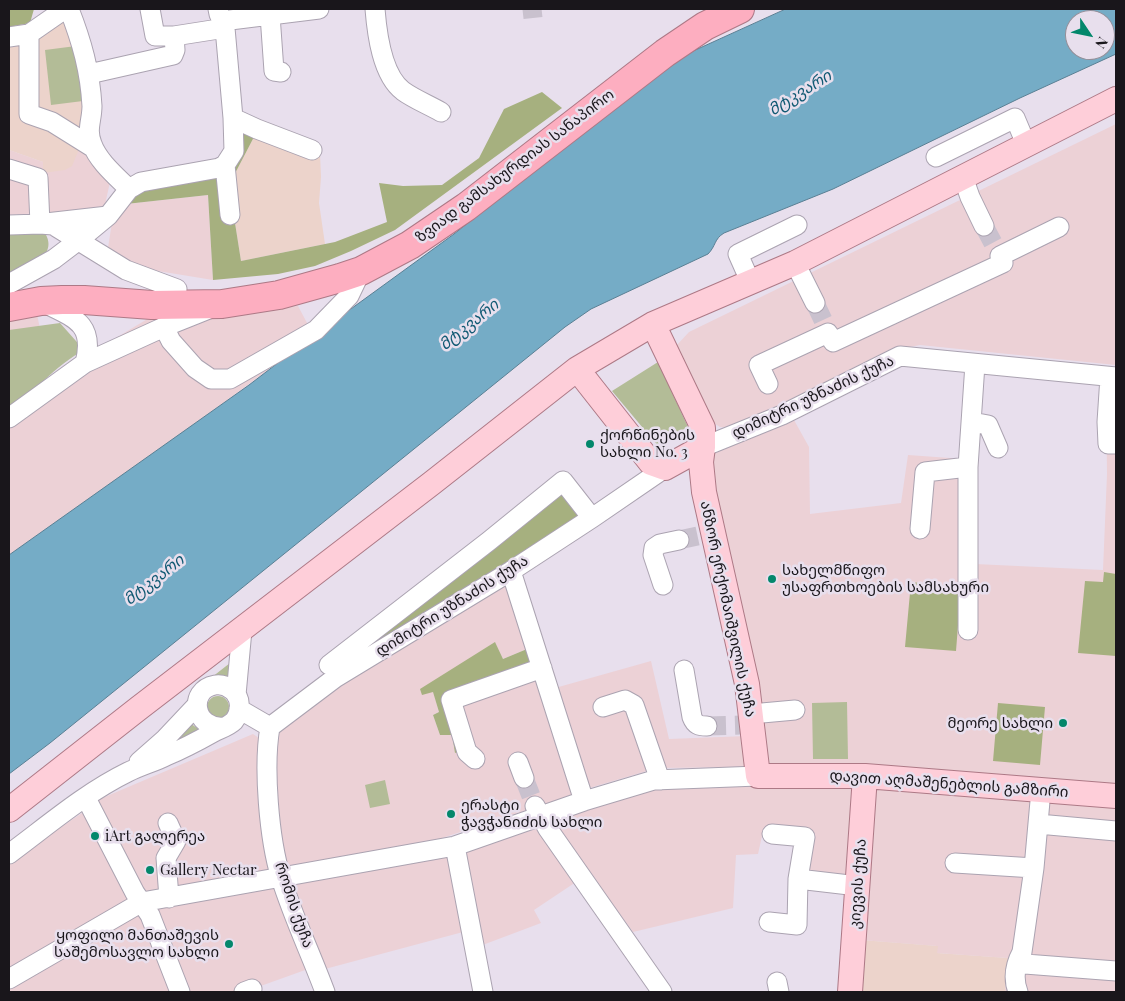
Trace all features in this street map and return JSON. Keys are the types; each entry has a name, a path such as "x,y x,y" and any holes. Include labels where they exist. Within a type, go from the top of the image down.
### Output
{"highway":[{"name":"ზვიად გამსახურდიას სანაპირო","path":"9,291 64,286 89,286 128,290 234,288 276,282 339,264 385,243 416,225 466,189 658,41 711,9"},
{"name":"ზვიად გამსახურდიას სანაპირო","path":"9,307 41,301 84,300 152,305 222,304 278,295 361,271 403,249 474,201 665,52 705,26 740,9"}],"main road":[{"path":"9,810 577,369 653,324 795,263 1116,99"},
{"name":"ანზორ ერქომაიშვილის ქუჩა","path":"653,324 699,418 704,436 701,471 708,534 747,684 748,721 758,776"},
{"path":"577,369 651,463 695,468 701,471"},
{"name":"დიმიტრი უზნაძის ქუჩა","path":"669,466 704,447"},
{"name":"დავით აღმაშენებლის გამზირი","path":"758,776 866,776 1116,796"},
{"name":"კიევის ქუჩა","path":"850,992 866,776"}],"street":[{"path":"9,36 29,34 65,9"},
{"path":"69,9 81,38 89,74 92,109 88,132 92,147 103,162 129,189"},
{"path":"150,9 155,36 174,36 222,19 250,14 270,15 319,9"},
{"path":"366,9 372,51"},
{"path":"375,9 376,35 382,55 396,84 403,91 440,112"},
{"path":"270,15 274,71 281,72"},
{"path":"9,284 46,264 79,240 108,216 129,189 141,182 219,168 225,165 234,151 233,118 222,19"},
{"path":"29,34 30,114 52,122 92,147"},
{"path":"89,74 173,55 175,50 174,36"},
{"path":"233,118 312,150"},
{"path":"936,157 1015,118 1026,144"},
{"path":"225,165 230,215"},
{"path":"9,169 38,178 40,224"},
{"path":"963,177 984,226"},
{"path":"105,258 102,244 108,216"},
{"path":"9,225 40,224 108,216"},
{"path":"40,224 53,225 126,270 177,289"},
{"path":"40,224 49,230 54,240 53,252 46,264"},
{"path":"750,282 738,254 797,225"},
{"path":"768,384 759,365 825,327 832,342 1003,263 996,249 1059,227"},
{"path":"795,263 814,303"},
{"path":"164,327 171,340 196,368 211,379 230,379 316,330 349,296 361,271"},
{"path":"41,301 64,313 82,326 89,340 85,363"},
{"path":"9,418 85,363 164,327 222,304"},
{"name":"დიმიტრი უზნაძის ქუჩა","path":"704,447 782,415 900,356 1113,377"},
{"path":"968,630 968,467 975,364"},
{"path":"1113,377 1107,422 1108,444 1116,444"},
{"path":"972,422 988,426 998,448"},
{"name":"დიმიტრი უზნაძის ქუჩა","path":"270,727 335,678 511,571 669,466"},
{"path":"920,529 925,472 968,467"},
{"path":"329,665 563,481 592,518"},
{"path":"663,585 653,555 654,548 660,544 679,540"},
{"path":"511,571 584,801"},
{"path":"409,604 423,624"},
{"path":"127,772 168,756 234,720 238,702 242,630"},
{"path":"475,759 467,752 451,700 542,668"},
{"path":"684,670 694,723 700,726 707,726"},
{"path":"183,674 199,700 200,718 210,726 224,727"},
{"path":"9,854 86,798 127,772 164,740 210,687 221,685 232,690 238,702 270,727"},
{"path":"603,706 625,700 634,705 660,780"},
{"path":"748,721 795,710"},
{"name":"რომის ქუჩა","path":"270,727 269,810 281,878 325,992"},
{"name":"დავით აღმაშენებლის გამზირი","path":"10,978 142,902 455,846 537,812 584,801 654,780 758,776"},
{"path":"1042,790 1034,868 1021,958 1025,964 1116,971"},
{"path":"86,798 135,893 150,915 180,992"},
{"path":"537,812 662,992"},
{"path":"168,823 176,841 166,858 168,898"},
{"path":"1038,824 1116,831"},
{"path":"769,922 797,926 798,879 805,836 772,834"},
{"path":"455,846 483,992"},
{"path":"955,863 1034,868"},
{"path":"798,879 858,886"},
{"path":"1018,992 1014,983 1017,962 1022,952"}],"shaded area":[{"path":"66,17 86,88 80,147 72,166 65,170 43,173 43,162 9,150 9,27"},
{"path":"1116,124 1116,365 920,345 899,349 731,428 720,427 712,422 676,346 689,332"},
{"path":"255,135 320,154 319,203 325,244 241,261 229,185"},
{"path":"80,147 112,173 104,209 9,215 9,150 43,162 43,173"},
{"path":"208,195 213,280 121,265 107,254 113,216 126,204"},
{"path":"298,306 314,336 192,426 9,555 9,429 96,350 149,318 213,315"},
{"path":"37,314 41,334 9,346 9,320"},
{"path":"981,372 975,564 1103,570 1107,474 1106,383 1116,384 1116,784 904,767 765,768 708,459 715,451 794,420 809,447 810,514 901,503 908,455 964,459"},
{"path":"504,583 510,586 576,794 433,841 284,870 277,814 274,748 280,722","holes":["495,643 503,659 527,649 532,665 442,695 452,725 455,753 452,735 440,735 433,715 439,712 433,691"]},
{"path":"651,661 669,739 747,736 750,767 657,768 586,789 555,688"},
{"path":"253,734 262,740 273,869 140,893 96,808 100,799"},
{"path":"766,784 853,786 852,885 798,879 804,840 762,836 758,854 736,855 733,908 633,932 558,830 558,822 565,816 651,790"},
{"path":"877,786 1116,808 1116,992 1005,992 1008,958 937,953 937,946 861,940 872,791"},
{"path":"88,809 134,898 9,971 9,862"},
{"path":"539,828 579,880 534,910 541,923 480,946 464,851"},
{"path":"449,856 463,932 325,969 293,883"},
{"path":"277,886 308,969 244,992 187,992 154,910 157,906"},
{"path":"141,912 174,992 9,992 9,985"},
{"path":"861,940 938,946 937,953 1008,958 1005,992 857,992"}],"green space":[{"path":"9,9 34,9 30,23 9,27"},
{"path":"76,46 83,101 51,105 45,50"},
{"path":"542,92 562,108 395,230 315,266 278,274 213,280 208,195 126,204 143,189 217,172 237,125 255,135 229,185 241,261 335,242 387,222 379,183 403,186 442,185 479,158 504,109"},
{"path":"43,230 48,239 48,247 45,254 33,265 9,277 9,232"},
{"path":"60,323 84,350 64,363 34,390 9,417 9,330"},
{"path":"658,362 688,427 658,446 612,391"},
{"path":"564,476 592,512 332,675"},
{"path":"1104,572 1116,574 1116,656 1078,653 1085,581 1103,582"},
{"path":"911,582 961,587 956,651 905,647"},
{"path":"495,642 503,659 527,649 532,665 443,695 452,724 470,746 455,753 452,735 440,735 433,715 439,712 433,692 422,695 420,689"},
{"path":"230,663 227,680 207,681"},
{"path":"218,696 228,703 229,707 222,717 218,718 208,711 207,707 214,697"},
{"path":"847,702 848,759 813,759 812,703"},
{"path":"998,703 1045,707 1040,765 993,761"},
{"path":"190,723 201,731 168,746 181,737"},
{"path":"385,780 390,804 370,808 365,785"}],"water":[{"name":"მტკვარი","path":"786,9 1116,9 1116,54 1115,10 1065,10 1065,60 1103,60 833,189 724,233 718,238 708,254 591,309 565,327 50,743 9,774 9,555 249,385 454,234 631,93 689,53"}],"tunnel":[{"path":"532,9 533,18"},
{"path":"984,226 993,243"},
{"path":"815,303 823,320"},
{"path":"679,540 702,535"},
{"path":"707,726 741,725"},
{"path":"524,778 535,806"}],"place":[{"name":"ქორწინების სახლი No. 3","path":"590,444"},
{"name":"სახელმწიფო უსაფრთხოების სამსახური","path":"772,579"},
{"name":"მეორე სახლი","path":"1063,723"},
{"name":"ერასტი ჭავჭანიძის სახლი","path":"451,814"},
{"name":"iArt გალერეა","path":"95,836"},
{"name":"Gallery Nectar","path":"150,870"},
{"name":"ყოფილი მანთაშევის საშემოსავლო სახლი","path":"229,944"}]}
